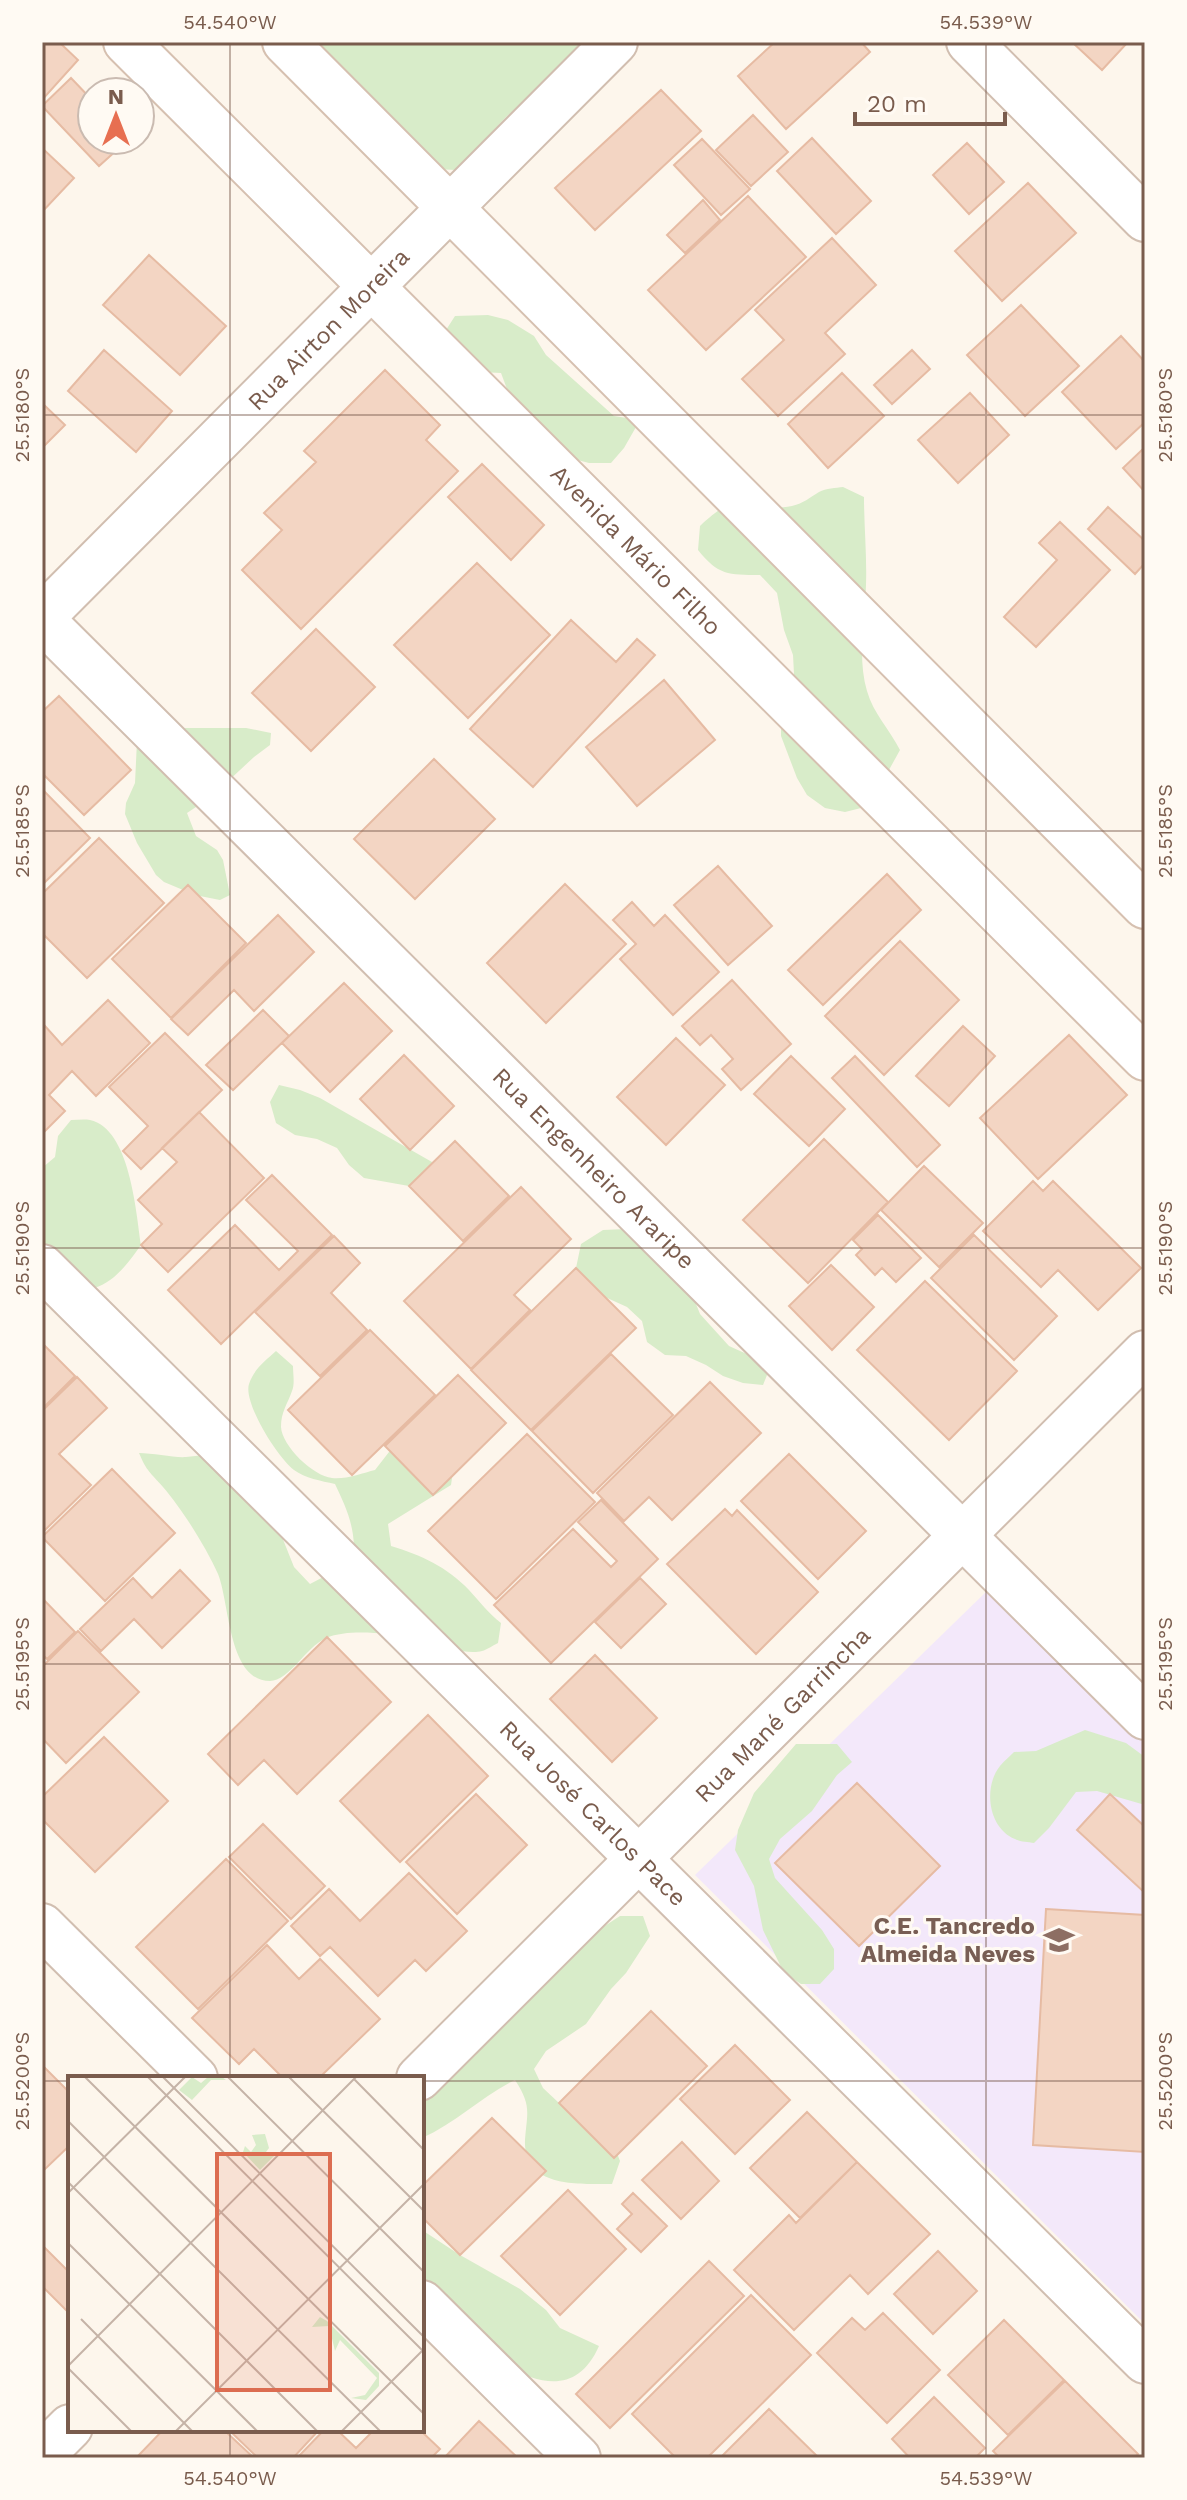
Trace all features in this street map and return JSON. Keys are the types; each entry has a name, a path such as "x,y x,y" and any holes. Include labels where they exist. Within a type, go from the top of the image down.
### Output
{"street":[{"name":"Avenida Mário Filho","path":"126,42 1145,1058"},
{"path":"285,42 1145,906"},
{"name":"Rua Airton Moreira","path":"42,619 615,42"},
{"path":"969,42 1145,219"},
{"name":"Rua Engenheiro Araripe","path":"42,619 1145,1717"},
{"name":"Rua José Carlos Pace","path":"42,1267 1145,2361"},
{"name":"Rua Mané Garrincha","path":"421,2076 1145,1353"},
{"path":"42,1926 193,2076"},
{"path":"424,2305 578,2458"},
{"path":"42,2455 68,2429"}],"shaded area":[{"path":"989,1589 1145,1743 1145,2324 695,1875"}],"green space":[{"path":"307,42 591,42 506,117 456,170 436,169"},
{"path":"488,315 508,320 534,336 546,355 614,416 640,420 611,463 589,463 570,458 516,413 501,373 480,372 449,345 446,330 455,316"},
{"path":"843,487 864,497 864,678 873,707 900,750 869,806 845,812 825,808 807,795 781,736 781,716 794,674 793,655 784,630 777,593 760,575 724,572 698,550 700,526 727,506 746,503 777,508 792,506 822,491"},
{"path":"153,728 246,728 271,733 270,745 211,797 187,813 196,836 217,850 223,860 230,895 220,900 195,895 164,882 156,875 137,843 125,814 126,803 135,783 137,741"},
{"path":"279,1085 320,1098 432,1162 430,1184 409,1186 364,1178 349,1165 337,1148 317,1139 295,1135 276,1123 270,1102"},
{"path":"71,1120 90,1120 103,1127 114,1139 129,1173 141,1245 119,1272 100,1286 76,1292 42,1294 42,1168 55,1157 58,1136"},
{"path":"626,1229 692,1294 700,1314 729,1346 771,1365 763,1385 743,1383 723,1376 686,1356 665,1355 647,1342 642,1321 627,1307 583,1287 576,1268 581,1244 603,1230"},
{"path":"276,1351 293,1366 293,1388 281,1422 283,1435 293,1451 316,1472 337,1478 375,1470 389,1452 411,1447 454,1465 451,1485 388,1524 391,1546 433,1563 461,1582 501,1623 498,1643 472,1652 386,1634 350,1633 319,1642 277,1680 256,1678 246,1668 238,1655 213,1563 186,1517 147,1468 139,1453 213,1456 276,1522 294,1567 310,1584 329,1574 354,1546 342,1499 335,1484 303,1475 287,1464 263,1430 251,1404 249,1384 260,1366"},
{"path":"1085,1730 1126,1743 1145,1757 1145,1805 1097,1791 1076,1792 1034,1843 1019,1841 1006,1834 994,1817 990,1795 1000,1766 1014,1752 1036,1751"},
{"path":"796,1744 837,1744 852,1762 837,1775 812,1811 780,1839 769,1859 775,1878 822,1930 834,1949 834,1969 820,1984 801,1984 784,1973 763,1930 754,1886 735,1850 738,1830 754,1793"},
{"path":"620,1916 643,1916 650,1936 586,2024 546,2051 534,2069 543,2088 559,2103 572,2106 611,2138 620,2161 612,2184 555,2180 533,2167 527,2156 525,2140 526,2103 515,2080 424,2137 424,2076 555,1975 583,1940"},
{"path":"424,2231 520,2289 546,2310 560,2328 599,2346 582,2371 561,2381 537,2379 512,2369 462,2334 424,2302"}],"building":[{"path":"42,42 59,42 78,60 42,100"},
{"path":"775,42 861,42 870,52 786,129 738,76"},
{"path":"1072,42 1128,42 1102,70"},
{"path":"71,78 76,83 76,142 42,106"},
{"path":"661,90 701,131 595,230 555,188"},
{"path":"753,115 788,152 751,186 716,150"},
{"path":"812,138 871,201 836,234 777,171"},
{"path":"702,139 750,189 721,215 674,165"},
{"path":"967,143 1004,182 969,214 933,175"},
{"path":"42,148 74,178 42,212"},
{"path":"90,156 110,156 99,166"},
{"path":"1028,183 1076,233 1002,301 955,251"},
{"path":"748,196 806,257 706,350 648,290"},
{"path":"703,200 720,220 685,253 667,235"},
{"path":"832,238 876,285 825,333 845,354 778,416 742,379 784,340 755,310"},
{"path":"149,255 226,326 180,375 103,305"},
{"path":"1021,305 1079,366 1025,416 967,355"},
{"path":"1121,336 1145,362 1145,422 1116,449 1062,392"},
{"path":"104,350 172,411 136,452 68,391"},
{"path":"912,350 930,369 892,404 874,385"},
{"path":"385,370 440,425 426,440 458,471 301,629 242,570 282,530 264,513 316,462 304,451"},
{"path":"842,373 884,416 828,468 788,424"},
{"path":"970,393 1009,435 958,483 918,440"},
{"path":"42,403 65,425 42,448"},
{"path":"1145,447 1145,492 1123,468"},
{"path":"482,464 544,525 511,560 448,497"},
{"path":"1108,507 1145,541 1145,563 1135,574 1088,529"},
{"path":"1060,522 1110,570 1036,647 1004,617 1057,560 1039,543"},
{"path":"477,563 550,635 468,718 394,645"},
{"path":"571,620 616,662 637,639 655,655 533,787 470,729"},
{"path":"316,629 375,687 311,751 252,693"},
{"path":"664,680 715,740 637,806 586,747"},
{"path":"59,696 131,770 84,815 42,773 42,712"},
{"path":"434,759 495,819 415,899 354,839"},
{"path":"42,789 90,838 42,885"},
{"path":"99,838 164,903 87,978 42,933 42,894"},
{"path":"718,866 772,926 728,965 674,905"},
{"path":"887,874 921,910 823,1005 788,970"},
{"path":"565,884 626,944 546,1023 487,963"},
{"path":"188,885 246,943 171,1018 112,959"},
{"path":"632,902 654,926 665,915 719,972 673,1015 620,959 636,944 613,920"},
{"path":"278,915 314,952 254,1011 234,990 188,1035 171,1019"},
{"path":"900,941 959,1000 884,1075 825,1016"},
{"path":"732,980 791,1044 741,1090 722,1069 733,1059 711,1035 700,1045 682,1026"},
{"path":"344,983 392,1031 330,1092 282,1043"},
{"path":"108,1000 150,1043 96,1096 72,1071 49,1095 65,1111 42,1134 42,1029 45,1026 62,1045"},
{"path":"263,1010 289,1036 233,1090 206,1065"},
{"path":"963,1026 995,1056 949,1106 916,1076"},
{"path":"165,1033 222,1090 141,1169 123,1151 148,1126 109,1087"},
{"path":"1069,1035 1127,1095 1038,1179 980,1118"},
{"path":"676,1038 725,1085 666,1145 617,1097"},
{"path":"404,1055 454,1106 410,1150 360,1099"},
{"path":"791,1056 845,1109 809,1146 754,1094"},
{"path":"855,1056 940,1145 917,1167 832,1078"},
{"path":"199,1112 264,1178 168,1272 141,1245 162,1224 138,1200 177,1162 162,1148"},
{"path":"824,1139 888,1202 808,1283 743,1220"},
{"path":"455,1141 509,1196 463,1241 409,1186"},
{"path":"924,1166 983,1223 939,1267 881,1210"},
{"path":"272,1175 332,1235 221,1344 168,1290 235,1225 279,1270 298,1251 246,1200"},
{"path":"1033,1181 1043,1191 1053,1181 1141,1268 1098,1310 1058,1270 1041,1287 983,1231"},
{"path":"521,1187 571,1239 514,1295 530,1310 471,1369 404,1301"},
{"path":"878,1215 921,1258 896,1282 882,1268 875,1275 856,1255 862,1249 853,1240"},
{"path":"974,1235 1057,1316 1014,1360 931,1278"},
{"path":"334,1236 360,1263 331,1293 367,1330 320,1376 255,1312"},
{"path":"831,1265 874,1307 832,1350 789,1306"},
{"path":"576,1268 636,1328 531,1430 471,1370"},
{"path":"925,1281 1017,1371 949,1440 857,1350"},
{"path":"370,1330 435,1395 352,1475 288,1410"},
{"path":"42,1343 75,1376 42,1409"},
{"path":"611,1354 673,1415 593,1493 532,1431"},
{"path":"458,1375 506,1423 433,1495 385,1446"},
{"path":"77,1377 107,1408 59,1454 91,1485 42,1533 42,1411"},
{"path":"710,1382 761,1433 672,1520 649,1497 624,1521 597,1493"},
{"path":"527,1434 595,1502 496,1599 428,1531"},
{"path":"789,1454 866,1531 818,1579 741,1501"},
{"path":"112,1469 175,1533 105,1601 42,1537"},
{"path":"601,1500 658,1559 551,1663 494,1605 573,1529 611,1567 617,1561 578,1522"},
{"path":"725,1509 732,1516 737,1510 818,1592 756,1654 667,1564"},
{"path":"180,1570 210,1601 162,1648 134,1619 101,1651 80,1629 133,1578 152,1598"},
{"path":"640,1578 666,1604 621,1648 595,1622"},
{"path":"42,1598 75,1632 47,1659 42,1654"},
{"path":"78,1631 139,1692 66,1763 42,1738 42,1667"},
{"path":"327,1637 391,1702 297,1794 264,1760 238,1785 208,1754"},
{"path":"595,1655 657,1718 612,1762 550,1699"},
{"path":"428,1715 488,1776 400,1862 340,1801"},
{"path":"104,1737 168,1801 95,1872 42,1819 42,1797"},
{"path":"857,1783 940,1866 859,1946 775,1863"},
{"path":"476,1794 527,1845 457,1914 406,1862"},
{"path":"1110,1794 1145,1827 1145,1893 1077,1830"},
{"path":"263,1824 325,1886 291,1919 229,1857"},
{"path":"226,1859 288,1921 198,2009 136,1947"},
{"path":"409,1873 467,1931 426,1971 415,1960 378,1996 330,1947 320,1956 291,1926 329,1889 360,1921"},
{"path":"1046,1909 1145,1915 1145,2152 1033,2145"},
{"path":"267,1945 299,1979 320,1959 380,2019 321,2076 281,2076 254,2049 239,2064 192,2018"},
{"path":"651,2011 707,2066 614,2158 559,2103"},
{"path":"735,2045 790,2100 735,2154 680,2099"},
{"path":"42,2065 68,2091 68,2147 42,2172"},
{"path":"807,2112 857,2162 800,2218 750,2168"},
{"path":"492,2118 546,2171 460,2255 424,2219 424,2184"},
{"path":"682,2142 719,2181 681,2219 642,2180"},
{"path":"857,2162 930,2234 868,2294 850,2275 794,2330 734,2270 789,2215 796,2223"},
{"path":"568,2190 626,2249 560,2315 501,2256"},
{"path":"633,2193 667,2226 641,2252 617,2229 632,2214 622,2204"},
{"path":"42,2245 68,2271 68,2312 42,2289"},
{"path":"938,2251 977,2291 933,2334 894,2294"},
{"path":"709,2261 744,2296 610,2428 576,2394"},
{"path":"751,2295 811,2355 707,2458 676,2458 632,2414"},
{"path":"883,2313 940,2370 887,2423 817,2353 852,2318 865,2330"},
{"path":"1004,2320 1064,2380 1008,2435 948,2375"},
{"path":"1065,2381 1138,2454 1134,2458 1000,2458 993,2451"},
{"path":"934,2397 985,2448 975,2458 910,2458 892,2439"},
{"path":"769,2409 819,2458 720,2458"},
{"path":"479,2421 518,2458 444,2458"},
{"path":"161,2432 226,2432 254,2458 136,2458"},
{"path":"231,2432 317,2432 293,2458 258,2458"},
{"path":"322,2432 339,2432 356,2448 370,2434 368,2432 422,2432 440,2449 431,2458 297,2458"}],"place":[{"name":"C.E. Tancredo Almeida Neves","path":"1059,1940"}]}
